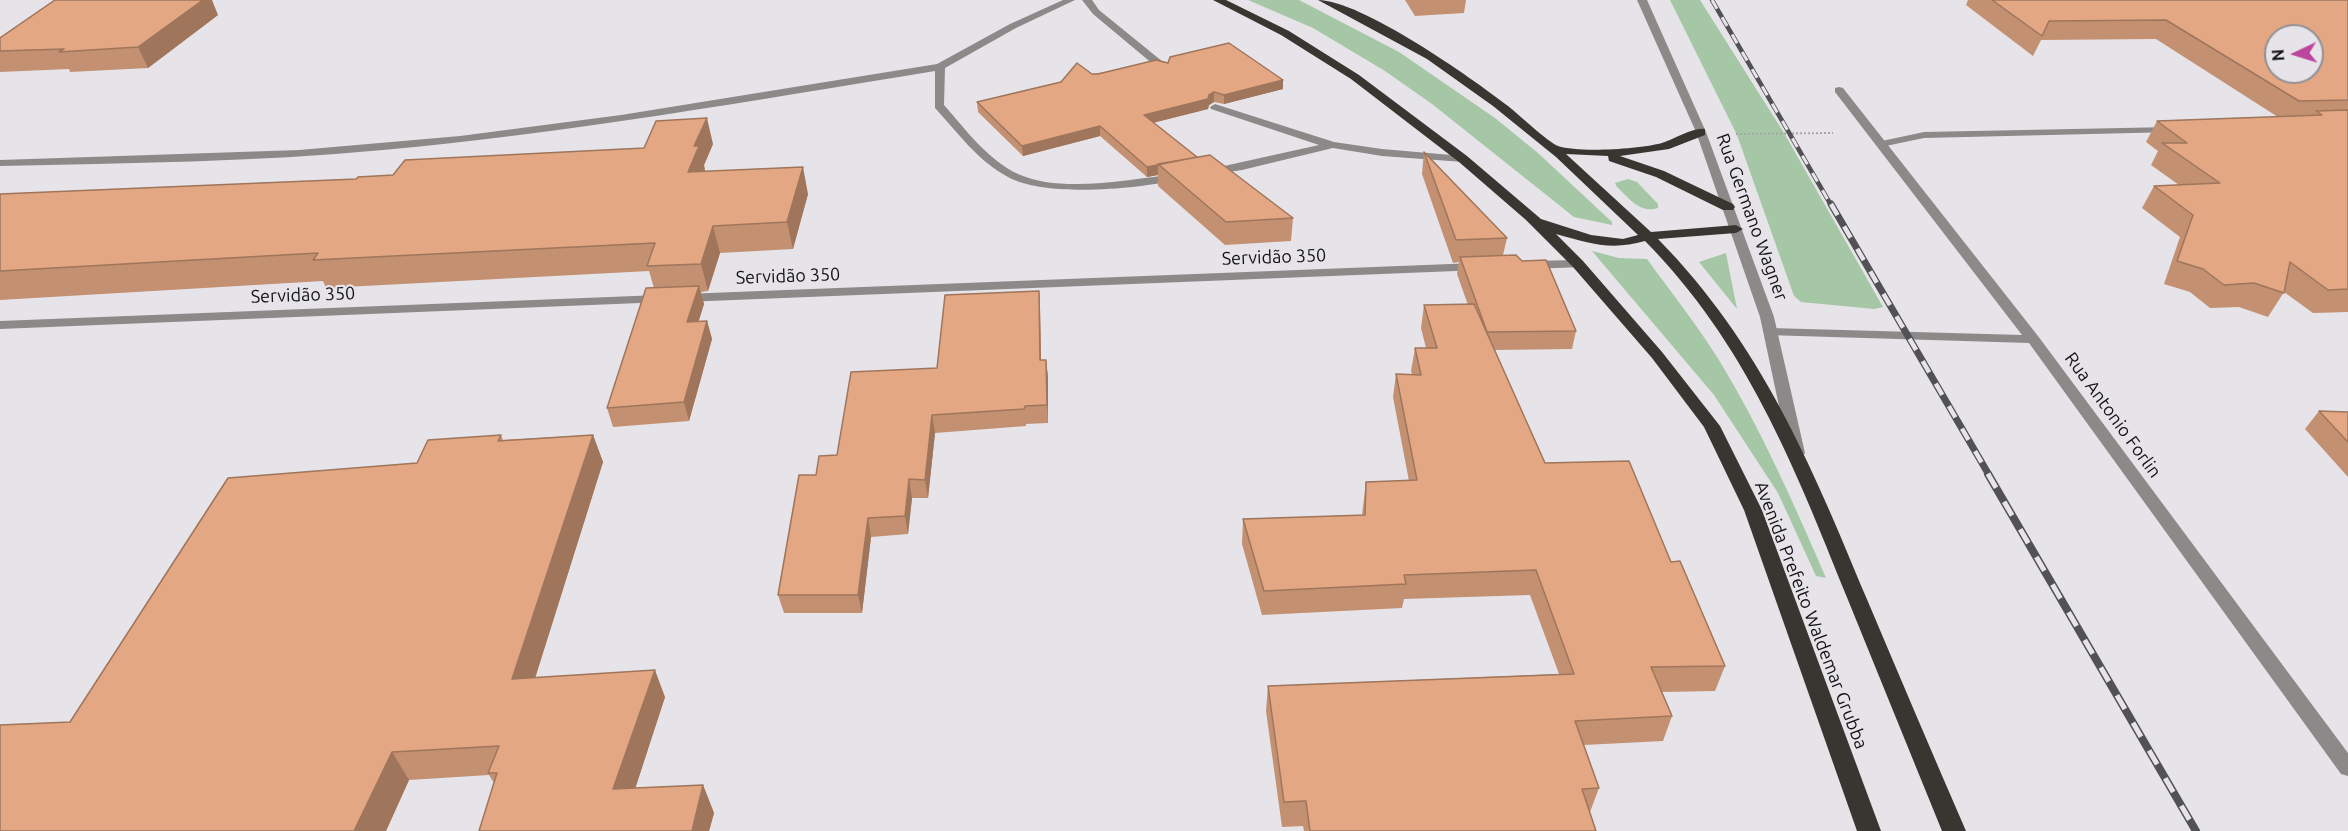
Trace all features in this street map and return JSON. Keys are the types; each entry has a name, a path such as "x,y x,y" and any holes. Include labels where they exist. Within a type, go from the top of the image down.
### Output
{"highway":[{"name":"Avenida Prefeito Waldemar Grubba","path":"1218,0 1285,33 1355,77 1463,159 1531,217 1578,264 1657,355 1712,426 1753,510 1869,831"},
{"path":"1323,0 1352,12 1444,65 1502,106 1554,149 1648,236 1686,278 1716,317 1756,376 1798,457 1954,831"},
{"path":"1554,149 1601,154 1657,149 1682,141 1700,130"},
{"path":"1601,154 1660,174 1728,207"},
{"path":"1531,217 1557,230 1590,239 1623,243 1648,236 1736,229"}],"street":[{"path":"0,163 300,153 505,134 744,100 940,67 1013,26 1070,0"},
{"path":"1087,0 1096,12 1164,68"},
{"name":"Rua Germano Wagner","path":"1642,0 1700,130 1736,229 1771,332 1798,457"},
{"path":"940,67 939,106 981,153 1014,176 1055,187 1102,186 1242,167 1333,145"},
{"name":"Rua Antonio Forlin","path":"1839,90 2033,339 2348,768"},
{"path":"1215,107 1333,145 1381,153 1463,159"},
{"path":"1881,144 1924,135 2183,129"},
{"path":"1518,266 1578,264"},
{"name":"Servidão 350","path":"0,325 1494,267"},
{"path":"1771,332 2033,339"}],"path":[{"path":"1700,130 1737,135 1871,132"}],"green space":[{"path":"1248,0 1299,0 1399,52 1495,118 1538,153 1612,222 1612,225 1574,217 1432,104 1385,71 1313,28"},
{"path":"1670,0 1700,0 1784,133 1883,307 1874,309 1801,302 1794,296 1737,135"},
{"path":"1628,179 1637,182 1658,204 1658,208 1646,209 1630,200 1615,183"},
{"path":"1592,251 1619,258 1647,259 1693,321 1719,360 1763,440 1826,578 1816,576 1778,493 1714,395"},
{"path":"1726,253 1737,309 1699,262"}],"building":[{"path":"55,0 203,0 138,47 59,52 64,49 0,51 0,38"},
{"path":"1992,0 2348,0 2348,100 2299,101 2271,84 2324,84 2324,24 2264,24 2264,80 2166,20 2049,21 2042,36"},
{"path":"1229,43 1283,80 1224,95 1214,92 1209,95 1208,99 1144,115 1197,157 1147,167 1100,126 1022,146 977,102 1061,82 1077,63 1092,74 1098,74 1156,60 1168,63 1170,57"},
{"path":"2348,110 2348,289 2328,290 2290,262 2284,293 2254,283 2224,285 2203,269 2177,261 2193,215 2154,186 2220,183 2162,143 2187,143 2157,121 2322,115 2316,111"},
{"path":"707,118 694,146 699,146 688,172 803,167 787,222 713,226 701,264 647,266 655,243 313,260 318,253 0,271 0,194 356,179 393,175 405,160 644,148 656,121"},
{"path":"1424,152 1507,238 1456,240"},
{"path":"1210,155 1293,218 1226,222 1158,164"},
{"path":"1516,255 1522,261 1546,260 1576,331 1487,332 1460,257"},
{"path":"699,286 687,322 707,321 684,402 607,408 646,288"},
{"path":"1039,291 1040,360 1046,360 1047,405 1025,406 1024,409 932,415 925,480 909,479 905,516 868,518 858,595 778,595 799,475 816,475 819,456 837,455 851,372 937,368 945,295"},
{"path":"1474,304 1545,463 1629,461 1671,562 1680,561 1725,666 1651,667 1672,716 1575,721 1599,788 1582,789 1596,831 1310,831 1306,801 1284,802 1268,686 1574,674 1536,570 1404,575 1406,584 1264,591 1243,519 1365,515 1366,482 1417,480 1396,374 1421,375 1415,348 1437,348 1424,305"},
{"path":"2319,411 2348,412 2348,442"},
{"path":"501,435 498,441 593,435 512,679 655,670 613,789 703,785 692,831 479,831 497,773 488,773 499,746 392,752 354,831 0,831 0,725 70,722 228,478 417,463 428,440"}],"railway":[{"path":"1712,0 1831,205"},
{"path":"1831,204 1989,475"},
{"path":"1988,474 2196,831"}]}
